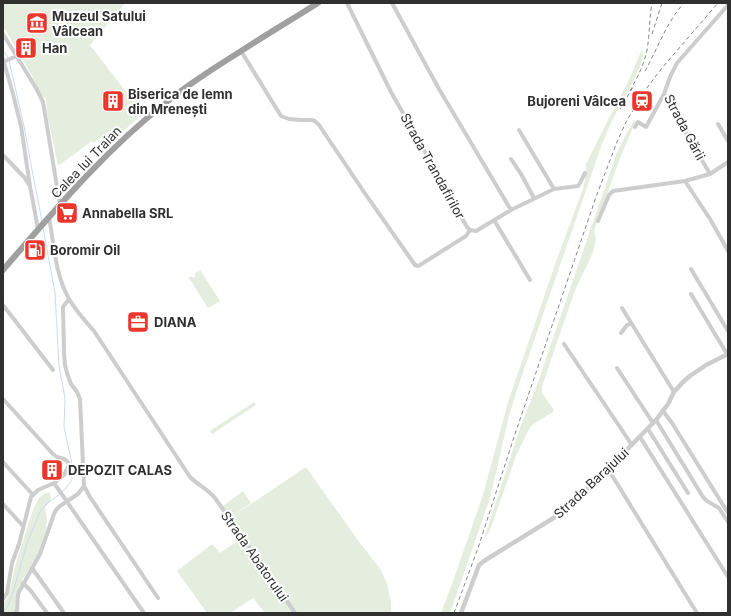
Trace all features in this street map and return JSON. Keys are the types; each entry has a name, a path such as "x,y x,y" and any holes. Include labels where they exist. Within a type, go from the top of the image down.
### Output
{"highway":[{"name":"Calea lui Traian","path":"3,270 108,153 155,111 194,81 316,4"}],"street":[{"name":"Strada Trandafirilor","path":"347,3 391,92 470,230 476,231 511,210 554,189 578,186 584,173"},
{"path":"392,3 439,89 511,210"},
{"path":"727,7 728,13"},
{"name":"Strada Gării","path":"710,174 664,94 670,77 678,62 727,7"},
{"path":"3,34 43,102 60,205"},
{"path":"241,51 281,116 289,119 316,121 415,265 420,265 466,236 470,230"},
{"path":"5,60 17,56"},
{"name":"Strada Abatorului","path":"5,60 21,126 30,186 62,284 69,299 78,313 94,332 190,477 215,498 295,613"},
{"path":"635,127 638,122 646,127 664,94"},
{"path":"718,124 728,141"},
{"path":"519,130 554,189"},
{"path":"3,154 24,177 30,186"},
{"path":"511,159 534,198"},
{"path":"598,221 610,195 613,192 686,181 710,174 728,162"},
{"path":"686,181 728,251"},
{"path":"494,220 530,280"},
{"path":"691,269 728,331"},
{"path":"691,294 728,354"},
{"path":"69,299 63,307 64,357 71,384 80,400 84,486 158,598"},
{"path":"3,305 53,370"},
{"path":"622,308 674,392"},
{"path":"621,333 627,325 631,323"},
{"path":"564,344 632,445"},
{"name":"Strada Barajului","path":"461,613 479,565 560,514 648,429 663,411 674,392 683,382 706,365 728,354"},
{"path":"617,368 703,496 719,508 728,522"},
{"path":"3,399 53,454 64,459 69,464 64,475 54,483 38,490 33,495 12,563 7,593 3,600"},
{"path":"663,411 676,429 728,513"},
{"path":"648,429 688,493"},
{"path":"640,437 728,577"},
{"path":"3,462 33,495"},
{"path":"608,469 697,613"},
{"path":"54,483 144,613"},
{"path":"16,613 18,607 18,596 23,583 44,547 54,514 60,506 78,494 84,486"},
{"path":"3,504 23,526"},
{"path":"32,568 64,613"},
{"path":"23,583 32,591 47,613"}],"green space":[{"path":"3,3 125,3 90,45 143,114 121,133 115,127 94,143 92,141 58,166 47,113 46,99 41,95 32,76 3,26"},
{"path":"642,49 643,55 641,64 603,141 519,384 510,412 490,498 454,602 450,613 441,613 483,495 508,402 557,259 583,189 586,175 586,164 629,80"},
{"path":"635,119 635,123 620,158 594,231 596,240 593,252 576,288 542,387 542,393 554,410 531,426 528,431 516,456 489,532 484,539 520,428 537,385 616,155"},
{"path":"200,270 220,301 208,308 189,278 191,276 193,278 196,276 194,274"},
{"path":"254,402 256,405 212,434 210,431"},
{"path":"306,467 381,570 387,584 391,601 391,613 265,613 253,598 230,613 207,613 177,571 212,544 220,553 243,537 230,518"},
{"path":"243,491 251,503 231,517 223,506"},
{"path":"45,493 50,493 51,501 45,507 47,519 46,530 38,555 18,590 16,608 20,613 3,613 3,605 9,594 16,563 33,510 39,498"}],"waterway":[{"path":"3,50 8,58"},
{"path":"9,61 24,126 42,221"},
{"path":"43,228 55,293 59,366 65,398 64,427 72,464 72,480 62,492"},
{"path":"3,612 12,596 27,543 40,512 46,504 60,494"}],"railway":[{"path":"630,91 646,56 652,3"},
{"path":"652,34 662,3"},
{"path":"645,71 667,27 684,3"},
{"path":"454,613 478,548 515,434 596,197 617,142 626,122 646,89 662,68 718,3"},
{"path":"620,109 633,87"}],"place":[{"name":"Muzeul Satului Vâlcean","path":"37,23"},
{"name":"Han","path":"26,48"},
{"name":"Biserica de lemn din Mrenești","path":"113,101"},
{"name":"Bujoreni Vâlcea","path":"642,101"},
{"name":"Annabella SRL","path":"67,213"},
{"name":"Boromir Oil","path":"35,250"},
{"name":"DIANA","path":"138,322"},
{"name":"DEPOZIT CALAS","path":"52,470"}]}
